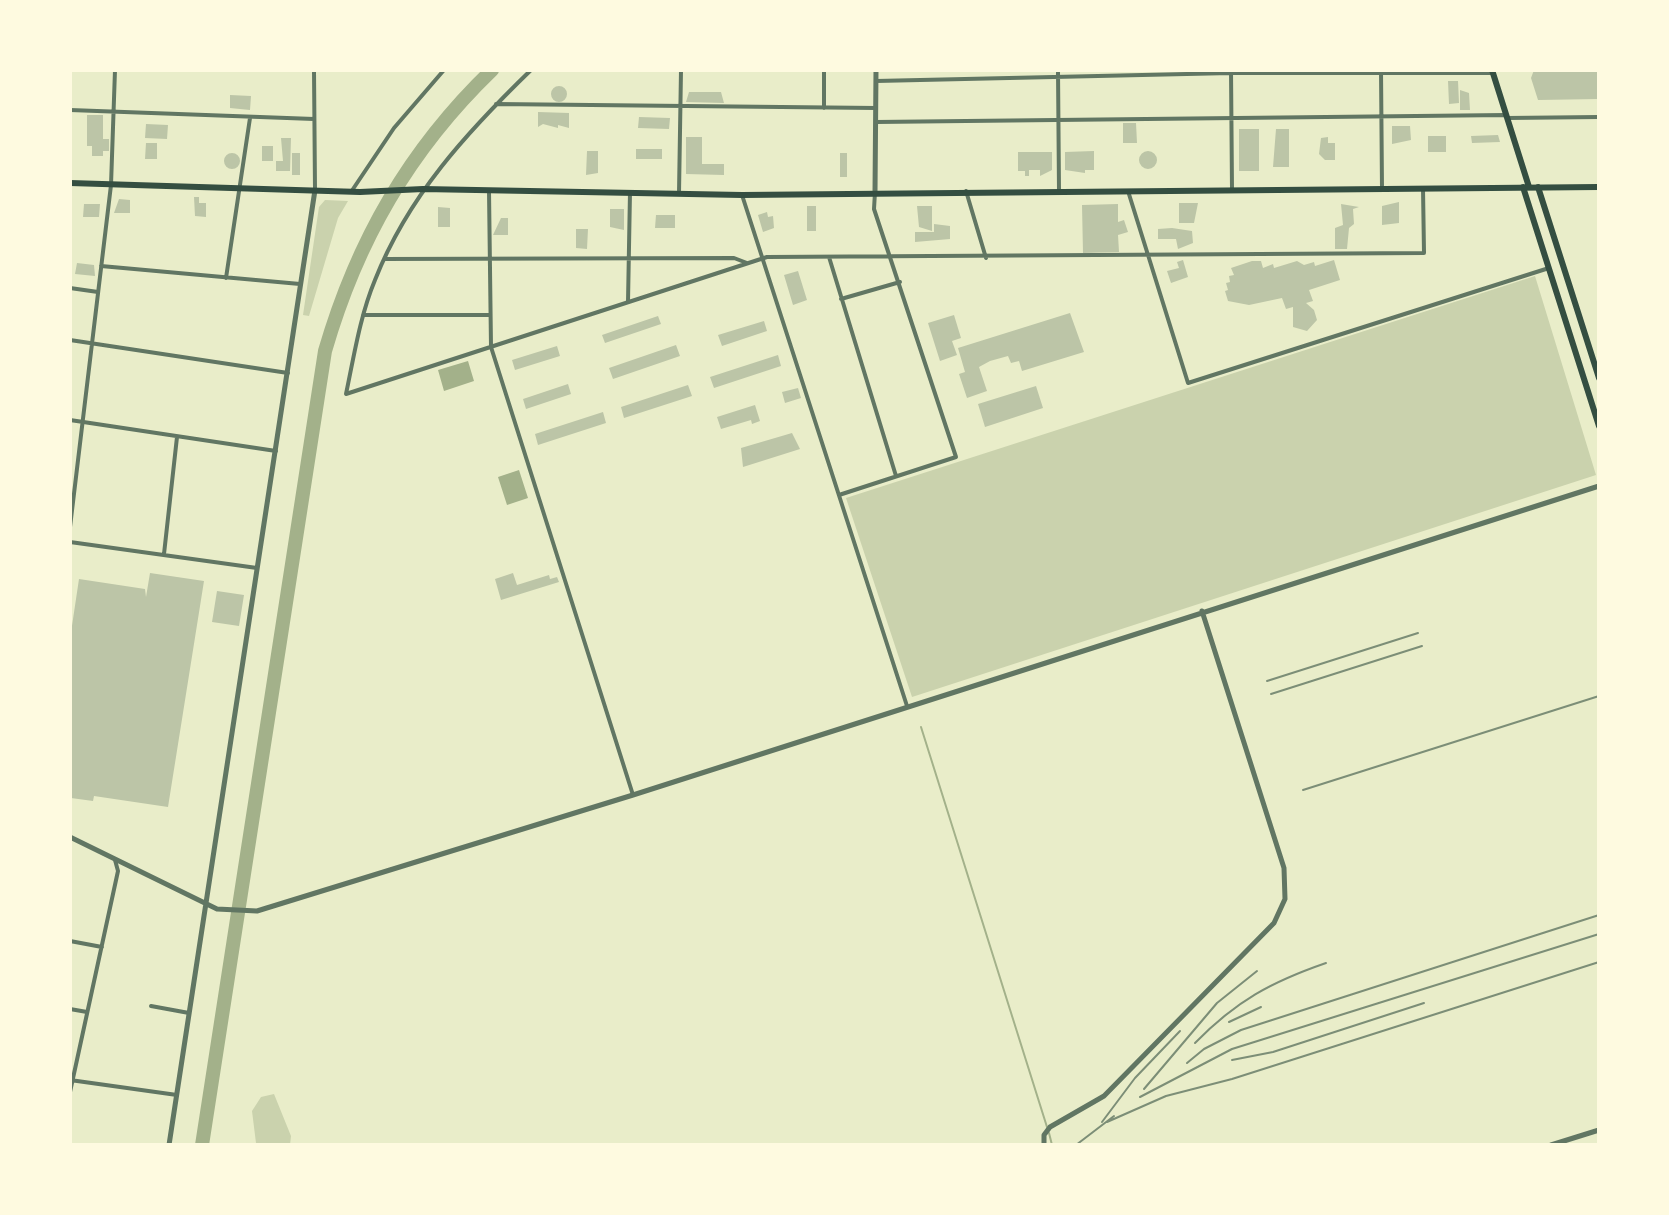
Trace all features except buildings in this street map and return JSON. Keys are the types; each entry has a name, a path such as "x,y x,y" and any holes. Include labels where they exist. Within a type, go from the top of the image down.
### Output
{"main road":[{"path":"1492,72 1599,426"},
{"path":"70,183 240,186 351,192 423,189 742,195 1599,187"},
{"path":"1538,187 1599,378"}],"street":[{"path":"70,527 111,185 115,70"},
{"path":"169,1145 315,190 314,70"},
{"path":"351,192 394,128 444,70"},
{"path":"531,70 452,151 423,189 384,259 363,315 346,394 762,259 1424,253 1423,188"},
{"path":"679,193 681,70"},
{"path":"824,70 824,108"},
{"path":"839,495 956,457 874,209 876,70"},
{"path":"1058,70 1059,191"},
{"path":"876,81 1058,79 1231,72 1492,72"},
{"path":"1231,72 1232,190"},
{"path":"1381,73 1382,189"},
{"path":"496,104 876,108"},
{"path":"70,110 314,119"},
{"path":"876,122 1382,116 1599,117"},
{"path":"226,278 250,117"},
{"path":"489,191 491,347 633,795"},
{"path":"966,191 986,258"},
{"path":"1128,191 1188,383 1549,268"},
{"path":"628,303 630,192"},
{"path":"742,195 907,706"},
{"path":"829,257 896,477"},
{"path":"384,259 734,258 747,263"},
{"path":"101,266 300,284"},
{"path":"841,299 900,282"},
{"path":"70,288 98,292"},
{"path":"363,315 489,315"},
{"path":"70,340 288,373"},
{"path":"70,420 276,451"},
{"path":"164,554 177,437"},
{"path":"70,472 78,472"},
{"path":"70,837 205,904 222,910 257,911 633,795 1599,486"},
{"path":"70,542 258,568"},
{"path":"1044,1145 1050,1127 1104,1096 1274,923 1285,899 1284,868 1202,611"},
{"path":"70,1092 118,871 115,860"},
{"path":"70,941 102,947"},
{"path":"151,1006 189,1013"},
{"path":"70,1009 88,1012"},
{"path":"72,1081 177,1095"},
{"path":"1551,1145 1599,1130"}],"shaded area":[{"path":"325,200 348,201 338,218 309,316 303,315 319,207"},
{"path":"1535,276 1596,475 912,697 846,498"},
{"path":"468,361 474,381 444,391 438,370"},
{"path":"519,470 528,498 507,505 498,477"},
{"path":"274,1094 291,1136 290,1145 252,1145 256,1143 252,1111 261,1097"}],"waterway":[{"path":"202,1145 325,351 353,272 389,199 435,132 492,70"},
{"path":"921,727 1047,1127"},
{"path":"1049,1133 1052,1145"}],"railway":[{"path":"1267,681 1418,633"},
{"path":"1271,694 1422,646"},
{"path":"1303,790 1599,696"},
{"path":"1187,1063 1204,1049 1241,1030 1599,915"},
{"path":"1140,1097 1232,1049 1599,934"},
{"path":"1107,1122 1166,1096 1232,1079 1599,962"},
{"path":"1195,1043 1225,1015 1255,994 1326,963"},
{"path":"1144,1089 1217,1003 1257,971"},
{"path":"1232,1060 1273,1052 1424,1003"},
{"path":"1229,1022 1261,1007"},
{"path":"1102,1122 1135,1078 1180,1031"},
{"path":"1076,1145 1114,1116"}]}
